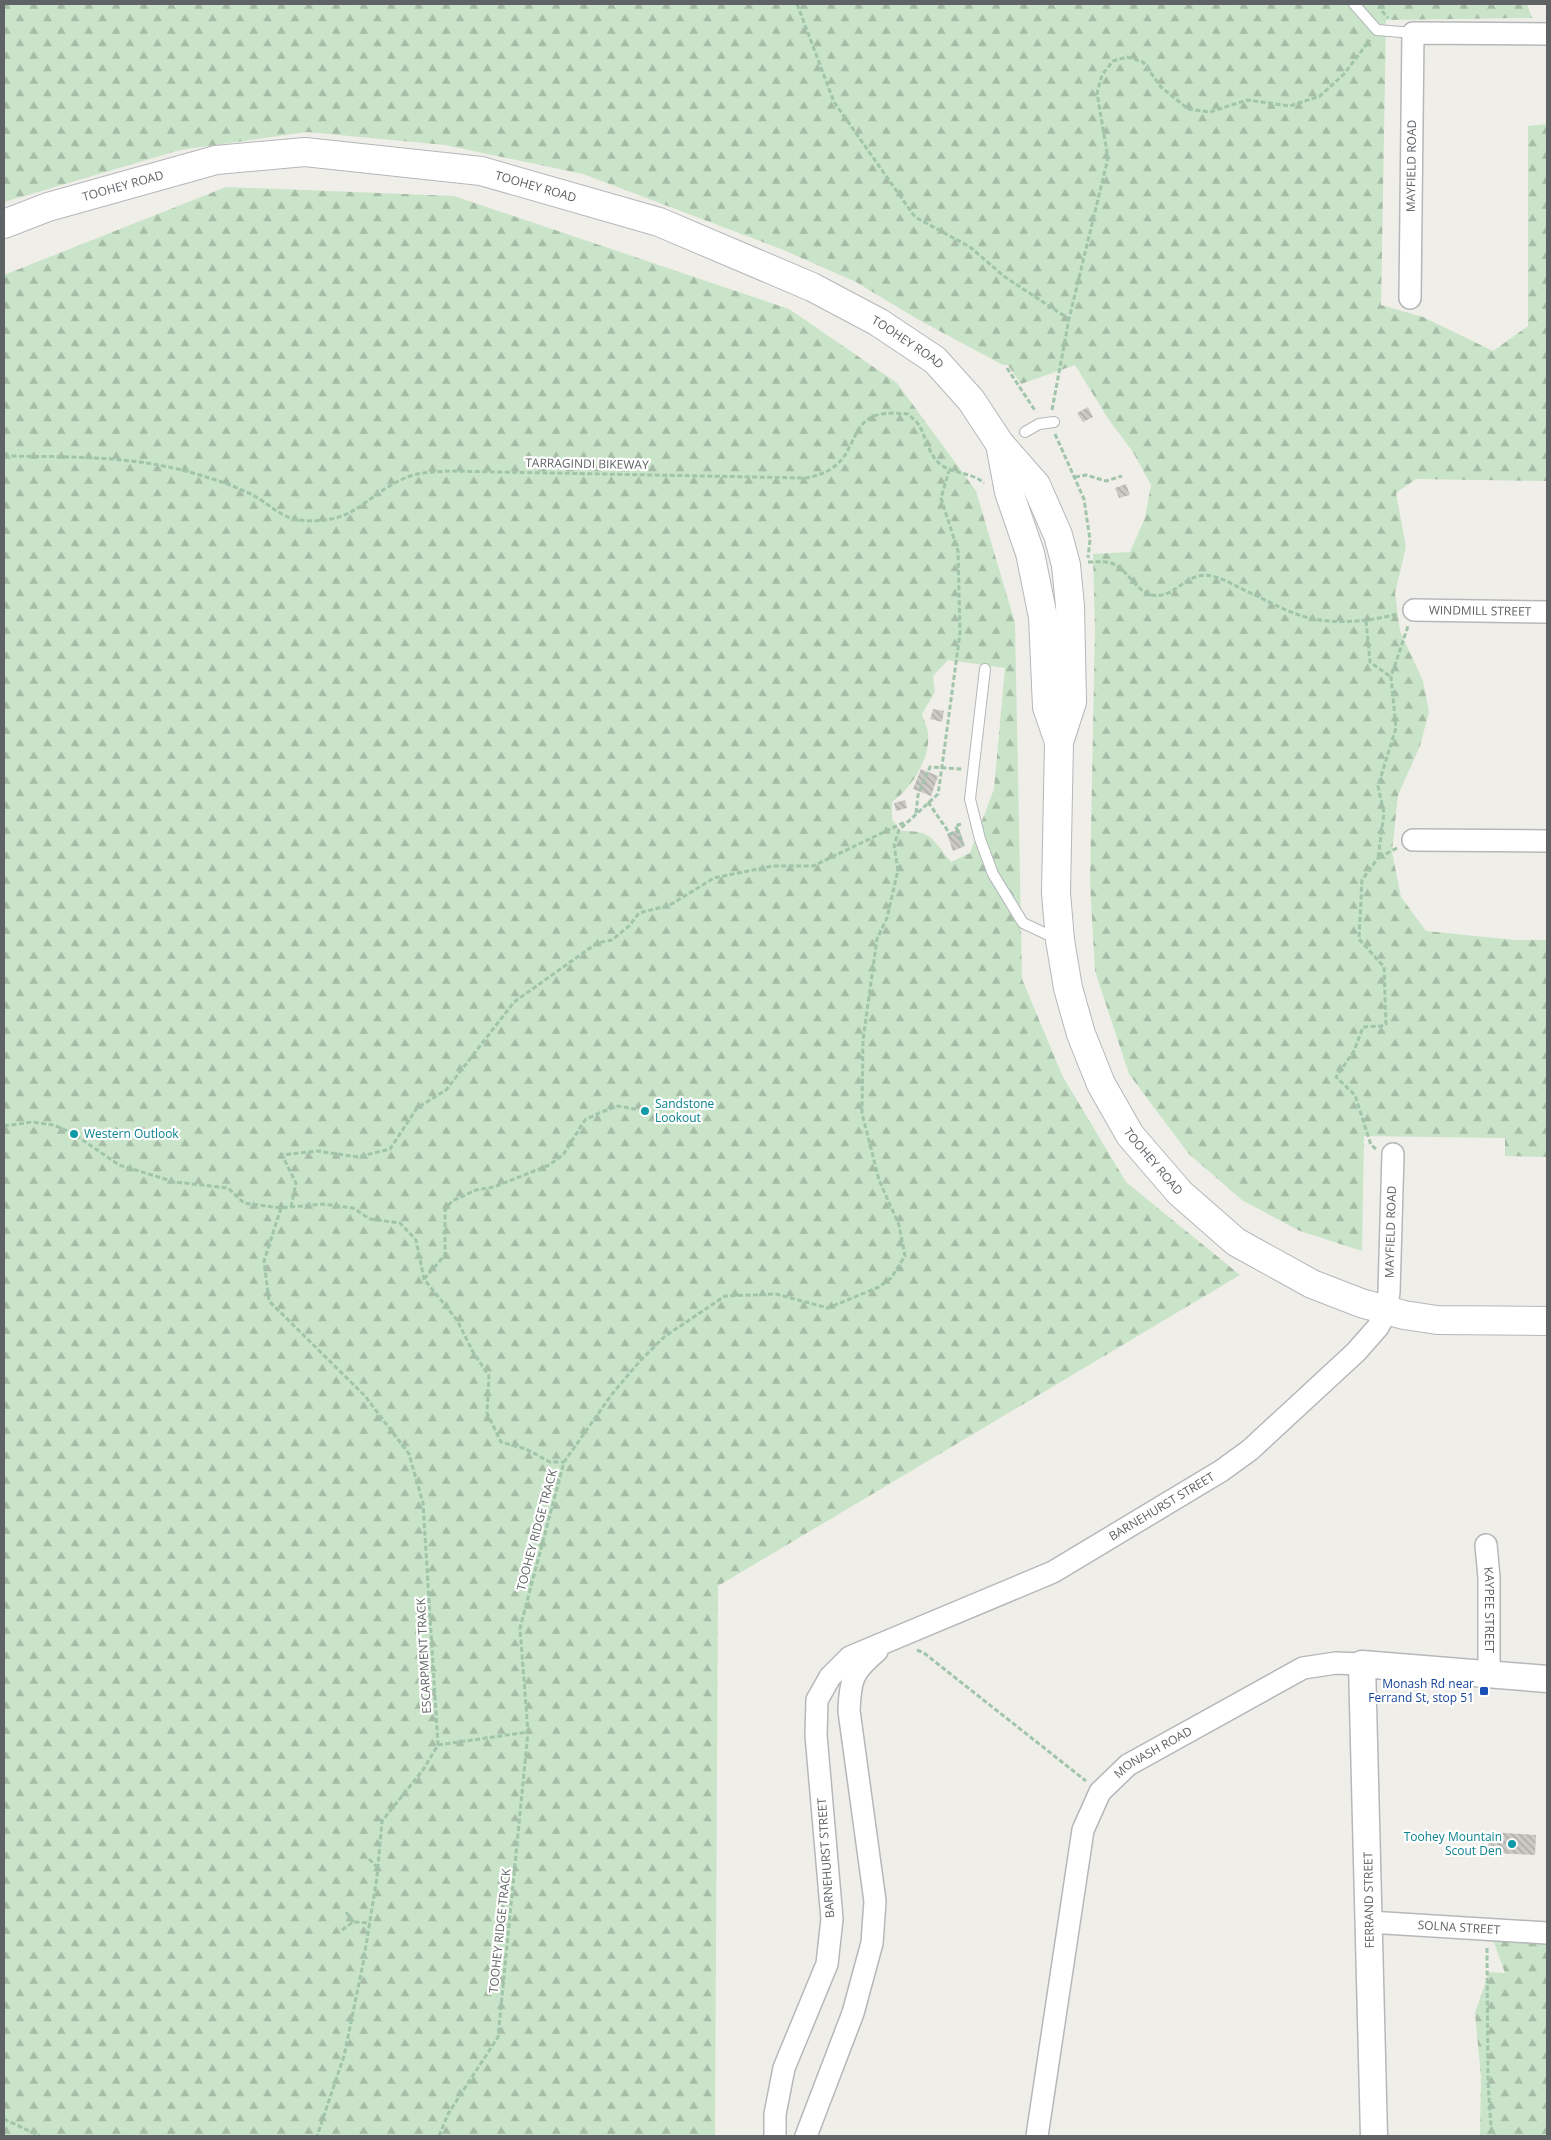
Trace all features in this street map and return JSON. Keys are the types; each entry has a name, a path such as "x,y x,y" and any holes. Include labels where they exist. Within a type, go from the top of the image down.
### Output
{"main road":[{"name":"TOOHEY ROAD","path":"4,224 48,207 216,160 305,152 481,171 659,222 812,286 878,322 935,360 971,400 1000,444 1009,492 1030,553 1043,617 1047,707 1059,742 1056,893 1060,940 1073,1006 1101,1084 1130,1135 1180,1193 1236,1242 1312,1284 1386,1312 1437,1320 1547,1322"}],"street":[{"path":"1413,33 1547,34"},
{"name":"MAYFIELD ROAD","path":"1410,298 1413,33"},
{"name":"WINDMILL STREET","path":"1414,610 1547,612"},
{"path":"1412,840 1547,841"},
{"name":"MAYFIELD ROAD","path":"1386,1312 1389,1292 1393,1159"},
{"name":"BARNEHURST STREET","path":"775,2136 775,2114 784,2068 827,1964 832,1920 816,1734 817,1700 830,1677 850,1657 1053,1572 1221,1471 1250,1450 1356,1352 1378,1328 1386,1312"},
{"name":"KAYPEE STREET","path":"1486,1545 1489,1577 1489,1674"},
{"name":"BARNEHURST STREET","path":"806,2136 853,2013 872,1943 875,1901 849,1711 850,1685 860,1665 891,1639"},
{"name":"MONASH ROAD","path":"1037,2136 1083,1830 1100,1792 1128,1765 1303,1668 1336,1663 1362,1664 1547,1679"},
{"name":"FERRAND STREET","path":"1362,1664 1374,2136"},
{"name":"SOLNA STREET","path":"1370,1922 1547,1933"}],"lane":[{"path":"1354,4 1378,30 1413,33"},
{"path":"1025,432 1039,424 1054,422"},
{"path":"985,669 970,799 980,840 993,874 1023,923 1060,940"}],"path":[{"path":"797,4 834,102 915,217 970,247 1005,277 1069,319"},
{"path":"1088,562 1090,540 1084,499 1055,438 1052,408 1069,319 1108,158 1097,93 1102,75 1113,61 1127,58 1143,62 1161,87 1188,109 1210,112 1247,100 1290,106 1320,96 1344,74 1378,30"},
{"path":"1007,368 1038,415"},
{"name":"TARRAGINDI BIKEWAY","path":"4,456 108,457 167,466 231,485 297,520 342,517 362,507 389,486 406,477 449,471 806,478 822,475 836,467 847,455 863,424 874,416 891,413 908,414 919,426 937,462 949,471"},
{"path":"949,471 974,476 987,486"},
{"name":"TOOHEY RIDGE TRACK","path":"439,2136 448,2114 498,2037 528,1732 520,1628 564,1462 612,1394 640,1361 664,1337 724,1296 776,1294 828,1308 878,1287 891,1278 905,1256 899,1225 879,1180 862,1112 863,1040 877,939 887,918 898,870 894,845 899,830 938,794 942,769 960,633 958,551 941,498 949,471"},
{"path":"1075,477 1086,474 1106,481 1122,476"},
{"path":"1080,563 1109,562 1118,566 1144,592 1153,596 1167,594 1192,576 1211,576 1303,616 1336,621 1366,621 1414,610"},
{"path":"1378,858 1384,813 1378,786 1396,728 1391,677 1414,610"},
{"path":"1366,621 1370,662 1391,677"},
{"path":"916,814 916,800 930,767 950,768"},
{"path":"916,800 922,809"},
{"path":"928,802 950,834 958,831"},
{"path":"291,1207 296,1183 282,1155 317,1151 358,1157 390,1148 417,1108 446,1090 514,1002 597,943 612,940 629,926 639,913 670,905 714,878 772,866 813,866 909,820"},
{"path":"961,824 955,826 963,845"},
{"path":"1393,1159 1371,1145 1355,1095 1336,1078 1354,1051 1363,1027 1386,1024 1384,967 1359,940 1362,880 1378,858 1412,840"},
{"path":"424,1279 444,1255 445,1210 452,1201 548,1165 563,1155 585,1120 599,1113 618,1106 645,1111"},
{"path":"4,1126 32,1122 54,1125 74,1134 119,1166 175,1182 228,1188 244,1203 281,1208 322,1204 354,1208 370,1219 400,1223 416,1240 424,1279 457,1320 473,1352 489,1376 487,1412 501,1442 526,1449 550,1462 564,1462"},
{"name":"ESCARPMENT TRACK","path":"281,1208 264,1262 269,1301 365,1396 409,1454 423,1503 438,1745"},
{"path":"891,1639 924,1653 1100,1792"},
{"path":"317,2136 344,2056 370,1922 378,1868 382,1821 423,1770 438,1745 528,1732"},
{"path":"369,1859 378,1868"},
{"path":"346,1912 354,1922"},
{"path":"342,1930 354,1922 370,1922"},
{"path":"1487,1929 1488,2082 1491,2127 1495,2136"},
{"path":"4,2119 40,2136"}],"green space":[{"path":"4,4 1527,4 1532,18 1386,20 1381,305 1423,317 1493,351 1528,326 1528,126 1547,124 1547,481 1416,479 1396,493 1406,547 1395,593 1400,631 1423,681 1429,712 1420,746 1398,795 1392,852 1401,897 1426,931 1514,940 1547,940 1547,1157 1505,1156 1505,1138 1364,1136 1362,1251 1300,1231 1242,1200 1189,1154 1129,1074 1095,971 1090,884 1095,628 1093,554 1130,552 1145,518 1151,485 1133,452 1109,420 1075,365 1021,384 1008,365 1003,365 919,320 856,282 781,249 583,174 445,145 307,132 180,150 4,202"},
{"path":"226,187 454,196 789,309 897,383 976,491 1015,623 1022,979 1063,1077 1126,1182 1240,1275 718,1586 715,2136 4,2136 4,275","holes":["948,660 1005,668 994,789 970,853 951,862 935,842 925,834 900,831 892,819 892,802 913,781 923,762 928,743 928,733 922,714 935,692 933,676"]},
{"path":"1492,1937 1547,1943 1547,2136 1480,2136 1481,2077 1475,2013 1489,1972 1505,1973"}],"building":[{"path":"1088,407 1093,417 1083,422 1077,413"},
{"path":"1126,484 1130,495 1119,498 1115,488"},
{"path":"933,709 944,711 942,722 930,719"},
{"path":"921,769 938,776 931,796 913,789"},
{"path":"905,800 907,808 896,811 894,803"},
{"path":"959,829 965,846 953,851 947,834"},
{"name":"Toohey Mountain Scout Den","path":"1489,1832 1536,1835 1535,1855 1488,1853"}],"place":[{"name":"Sandstone Lookout","path":"645,1111"},
{"name":"Western Outlook","path":"74,1134"},
{"name":"Monash Rd near Ferrand St, stop 51","path":"1484,1691"},
{"name":"Toohey Mountain Scout Den","path":"1512,1844"}]}
